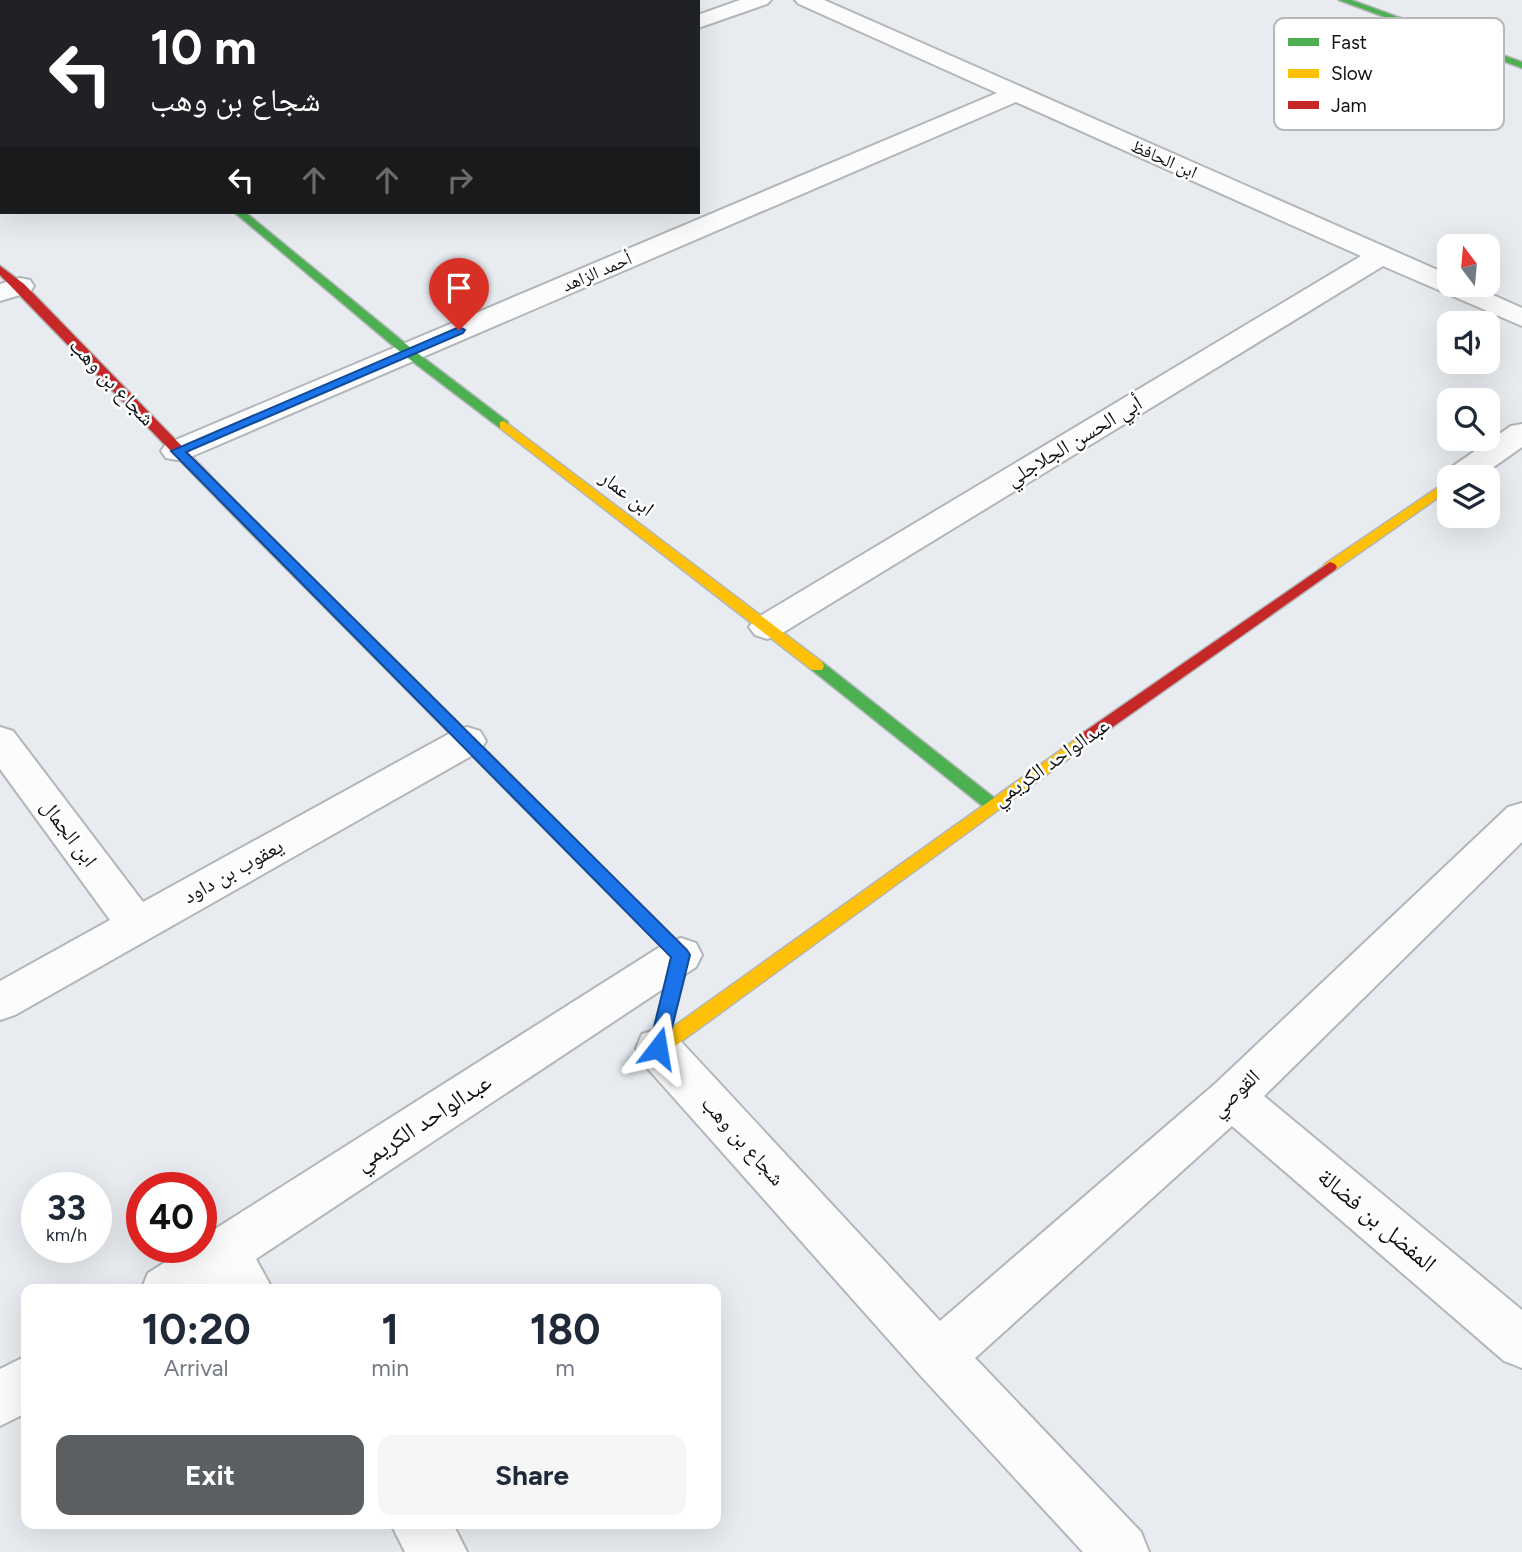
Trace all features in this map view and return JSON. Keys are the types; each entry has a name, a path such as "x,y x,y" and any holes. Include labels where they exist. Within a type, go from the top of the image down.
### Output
{"street":[{"path":"700,21 760,0"},
{"name":"ابن الحافظ","path":"806,0 1522,318"},
{"path":"1343,0 1393,18"},
{"path":"1504,58 1522,65"},
{"name":"أحمد الزاهد","path":"177,451 1018,93"},
{"name":"ابن عمار","path":"241,214 408,352 767,626 991,804"},
{"name":"أبي الحسن الجلاجلي","path":"767,626 1381,256"},
{"name":"شجاع بن وهب","path":"6,283 681,955"},
{"path":"1476,465 1522,433"},
{"name":"عبدالواحد الكريمي","path":"658,1048 991,804 1437,492"},
{"name":"ابن الجمال","path":"0,741 137,925"},
{"name":"يعقوب بن داود","path":"0,1002 467,741"},
{"name":"القوصي","path":"938,1357 1232,1097 1522,818"},
{"path":"658,1048 681,955"},
{"name":"عبدالواحد الكريمي","path":"187,1284 234,1271 681,955"},
{"name":"شجاع بن وهب","path":"658,1048 938,1357 1121,1552"},
{"name":"المفضل بن فضالة","path":"1232,1097 1522,1343"},
{"path":"0,1400 21,1385"},
{"path":"423,1529 439,1552"}],"traffic: fast":[{"path":"1343,0 1393,18"},
{"path":"1504,58 1522,65"},
{"path":"241,214 408,352 504,425"},
{"path":"239,513 548,822"},
{"path":"817,666 991,804"}],"traffic: slow":[{"path":"504,425 817,666"},
{"path":"1330,567 1437,492"},
{"path":"658,1048 1089,736"}],"traffic: jam":[{"path":"0,269 20,286 239,513"},
{"path":"1089,736 1330,567"},
{"path":"548,822 681,955 658,1048"}],"route":[{"path":"459,330 177,451 681,955 658,1048"}]}
